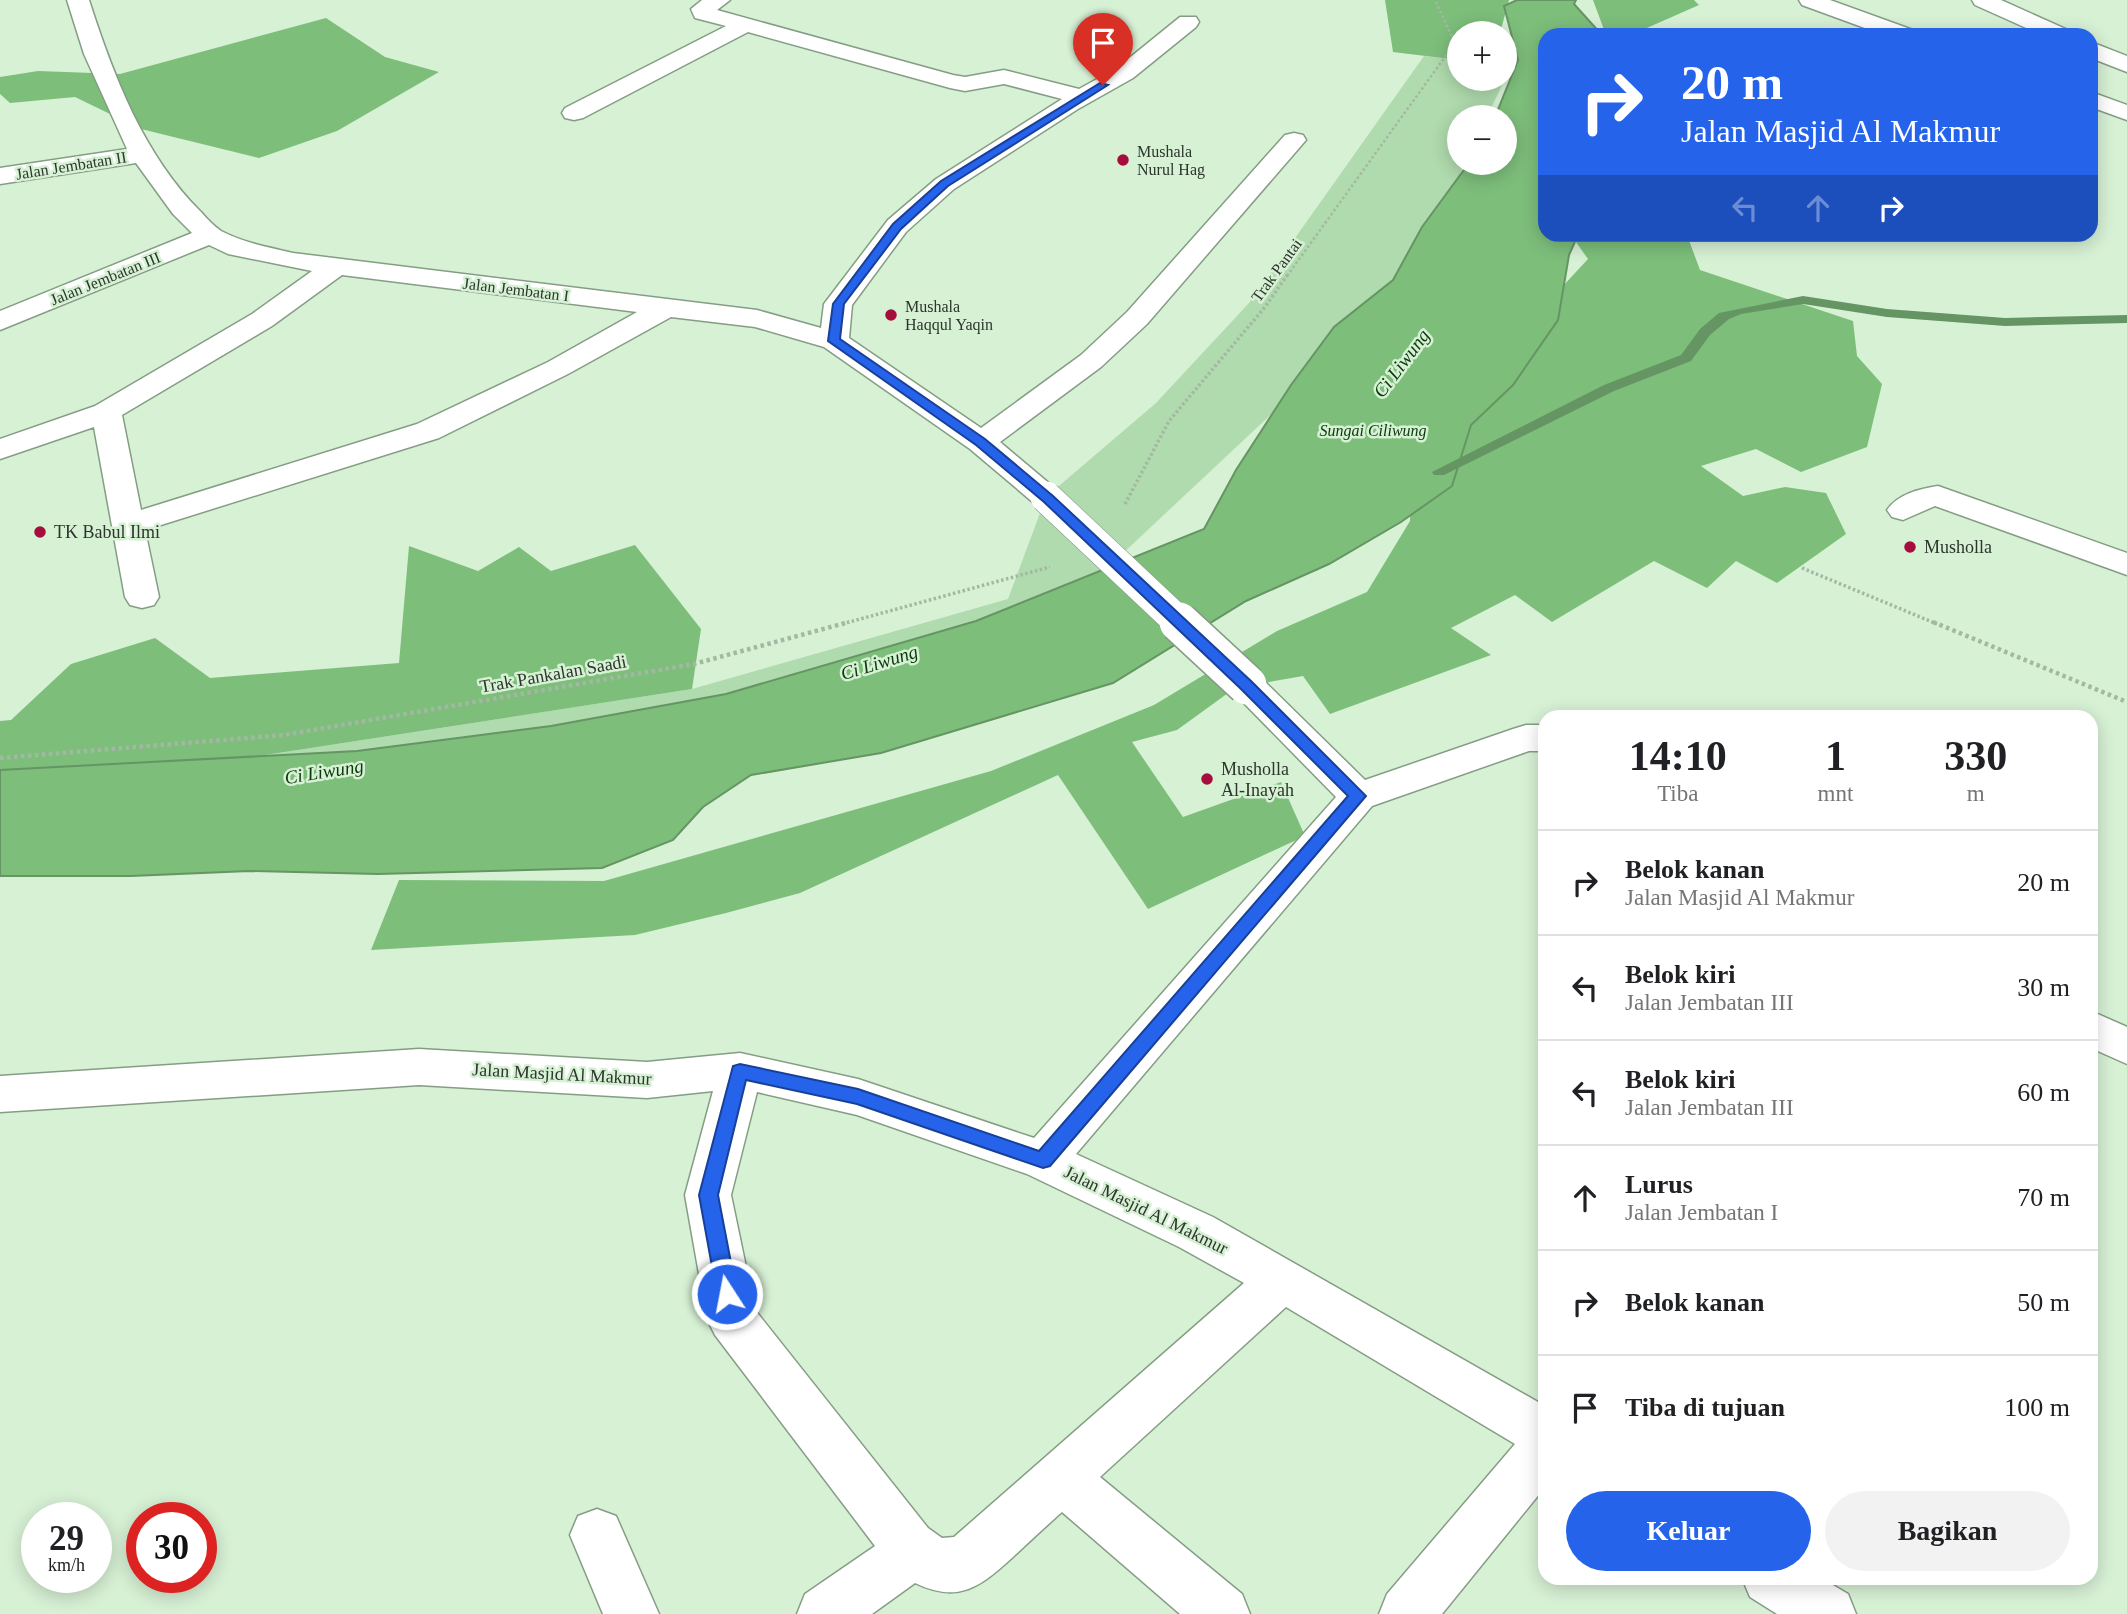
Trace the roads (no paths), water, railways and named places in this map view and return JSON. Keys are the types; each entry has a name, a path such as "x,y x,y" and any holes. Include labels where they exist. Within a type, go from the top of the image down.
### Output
{"street":[{"name":"Jalan Jembatan I","path":"78,0 95,54 142,154 182,208 209,235 238,248 293,261 758,319 834,341 981,442 1046,497 1247,685 1358,796"},
{"path":"719,0 702,9 704,13 950,81 965,84 1004,77 1082,97"},
{"path":"1810,0 1886,28"},
{"path":"1983,0 2045,28"},
{"path":"834,341 838,304 897,226 945,184 1082,97 1125,73 1188,22"},
{"path":"575,113 747,24"},
{"path":"2098,52 2127,65"},
{"path":"2098,102 2127,113"},
{"path":"981,442 1091,361 1137,318 1294,140"},
{"name":"Jalan Jembatan II","path":"0,176 142,154"},
{"name":"Jalan Jembatan III","path":"0,321 209,235"},
{"path":"0,450 106,412 262,320 337,266"},
{"path":"126,525 428,431 558,368 666,308"},
{"path":"106,412 142,597"},
{"path":"1903,510 1924,498 1938,496 2127,565"},
{"path":"1043,1160 1358,796 1526,738 1538,738"},
{"path":"2098,1032 2127,1047"},
{"name":"Jalan Masjid Al Makmur","path":"0,1094 419,1067 647,1080 740,1071 858,1097 1043,1160 1196,1233 1282,1280 1538,1430"},
{"path":"740,1071 708,1195 732,1319 915,1551 935,1565 965,1564 1282,1280"},
{"path":"1407,1614 1538,1455"},
{"path":"1060,1477 1222,1614"},
{"path":"597,1535 631,1614"},
{"path":"825,1614 915,1551"},
{"path":"1780,1585 1828,1614"}],"water":[{"name":"Sungai Ciliwung","path":"1517,0 1576,0 1574,4 1596,28 1538,28 1538,242 1575,242 1569,255 1558,320 1513,385 1471,425 1452,486 1401,522 1329,564 1246,601 1113,683 881,753 751,775 703,807 673,840 602,868 378,874 249,871 131,876 0,876 0,770 357,751 551,726 726,694 976,621 1204,529 1236,470 1291,385 1334,327 1393,280 1422,227 1460,175 1517,175 1517,105 1500,105 1505,91 1517,91 1517,21 1508,21 1504,6"}],"waterway":[{"path":"1439,472 1609,388 1686,358 1705,332 1724,316 1739,311 1803,300 1887,313 2005,322 2127,319"}],"place":[{"name":"Mushala Nurul Hag","path":"1123,160"},
{"name":"Mushala Haqqul Yaqin","path":"891,315"},
{"name":"TK Babul Ilmi","path":"40,532"},
{"name":"Musholla","path":"1910,547"},
{"name":"Musholla Al-Inayah","path":"1207,779"}],"water label":[{"name":"Ci Liwung","path":"1401,363"},
{"name":"Ci Liwung","path":"879,662"},
{"name":"Ci Liwung","path":"324,771"}]}
